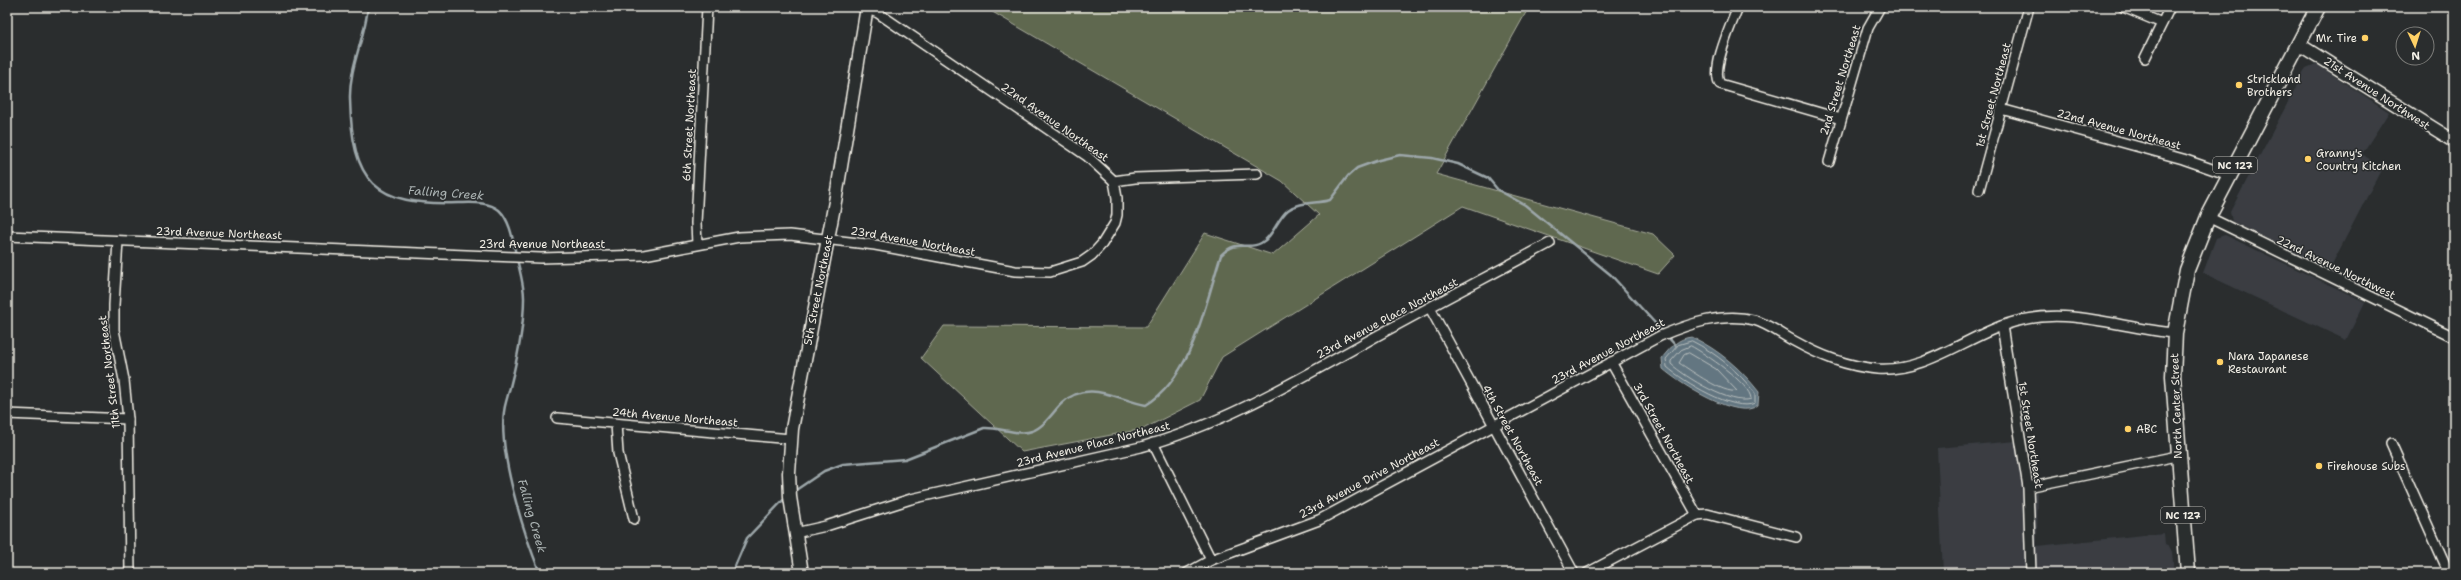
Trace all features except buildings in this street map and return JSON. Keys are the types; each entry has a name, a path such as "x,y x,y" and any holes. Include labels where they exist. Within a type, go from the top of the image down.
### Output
{"main road":[{"name":"North Center Street","path":"2188,573 2177,456 2173,376 2174,333 2187,270 2208,217 2229,175 2300,45 2318,7"}],"street":[{"name":"6th Street Northeast","path":"697,244 696,223 707,7"},
{"name":"22nd Avenue Northeast","path":"865,7 1087,156 1114,181"},
{"name":"5th Street Northeast","path":"802,573 795,533 789,473 791,439 827,239 865,7"},
{"path":"1738,7 1719,60 1718,80 1724,86 1840,119"},
{"name":"2nd Street Northeast","path":"1829,162 1840,119 1868,28 1880,7"},
{"name":"1st Street Northeast","path":"1980,190 2029,7"},
{"path":"2123,7 2162,23"},
{"path":"2145,58 2170,7"},
{"name":"21st Avenue Northwest","path":"2300,45 2454,141"},
{"name":"22nd Avenue Northeast","path":"2001,109 2183,159 2229,175"},
{"path":"1114,181 1135,178 1256,174"},
{"name":"23rd Avenue Northeast","path":"7,236 541,258 644,255 697,244 767,235 827,239 875,245 1015,271 1050,272 1072,267 1092,256 1115,223 1117,206 1114,181"},
{"name":"22nd Avenue Northwest","path":"2208,217 2454,337"},
{"name":"11th Street Northeast","path":"118,241 114,330 124,380 128,419 130,573"},
{"name":"23rd Avenue Place Northeast","path":"795,533 826,526 911,499 1153,444 1199,427 1237,410 1550,243"},
{"name":"4th Street Northeast","path":"1430,308 1574,573"},
{"name":"23rd Avenue Northeast","path":"1494,425 1611,362 1679,328 1703,321 1726,318 1757,322 1831,359 1878,369 1903,366 1927,359 2002,326 2021,320 2042,317 2071,316 2174,333"},
{"name":"1st Street Northeast","path":"2002,326 2028,487 2031,573"},
{"name":"3rd Street Northeast","path":"1611,362 1697,515"},
{"path":"7,414 128,419"},
{"name":"24th Avenue Northeast","path":"557,418 791,439"},
{"path":"616,424 618,453 634,519"},
{"name":"23rd Avenue Drive Northeast","path":"1187,573 1211,560 1319,520 1494,425"},
{"path":"2391,443 2449,573"},
{"path":"1153,444 1211,560"},
{"path":"2028,487 2177,456"},
{"path":"1587,573 1697,515 1707,514 1796,537"}],"shaded area":[{"path":"2316,64 2389,112 2362,154 2382,168 2329,270 2232,221 2230,212 2306,68"},
{"path":"2225,235 2365,302 2346,340 2203,273 2216,238"},
{"path":"2017,441 2027,493 2038,492 2037,546 2164,533 2165,544 2169,546 2172,552 2174,573 1943,573 1937,448"}],"green space":[{"path":"984,7 1529,7 1436,174 1653,234 1675,255 1658,274 1463,206 1222,357 1200,400 1143,429 1022,452 921,358 944,326 1146,327 1205,233 1273,255 1319,215 1282,181"}],"water":[{"path":"1692,337 1720,354 1745,376 1759,392 1758,405 1749,409 1737,409 1724,405 1695,391 1663,369 1662,358 1669,350 1679,341"}],"waterway":[{"name":"Falling Creek","path":"368,7 350,87 352,128 356,151 363,170 373,184 387,194 406,200 429,203 479,203 495,207 506,219 516,255"},
{"path":"793,492 824,471 843,464 905,459 984,428 1015,432 1032,431 1044,423 1061,404 1071,396 1081,392 1103,393 1146,405 1162,392 1175,376 1186,358 1203,316 1221,255 1232,247 1251,246 1261,243 1269,237 1284,214 1293,207 1330,200 1348,176 1357,168 1379,160 1400,155 1432,158 1458,164 1488,178 1498,190 1525,205 1611,275 1676,346"},
{"name":"Falling Creek","path":"517,259 522,278 524,311 513,377 503,420 504,441 512,488 526,536 540,573"},
{"path":"732,573 747,538 786,497"}],"place":[{"name":"Mr. Tire","path":"2365,38"},
{"name":"Strickland Brothers","path":"2239,85"},
{"name":"Granny's Country Kitchen","path":"2308,159"},
{"name":"Nara Japanese Restaurant","path":"2220,362"},
{"name":"ABC","path":"2128,429"},
{"name":"Firehouse Subs","path":"2319,466"}]}
